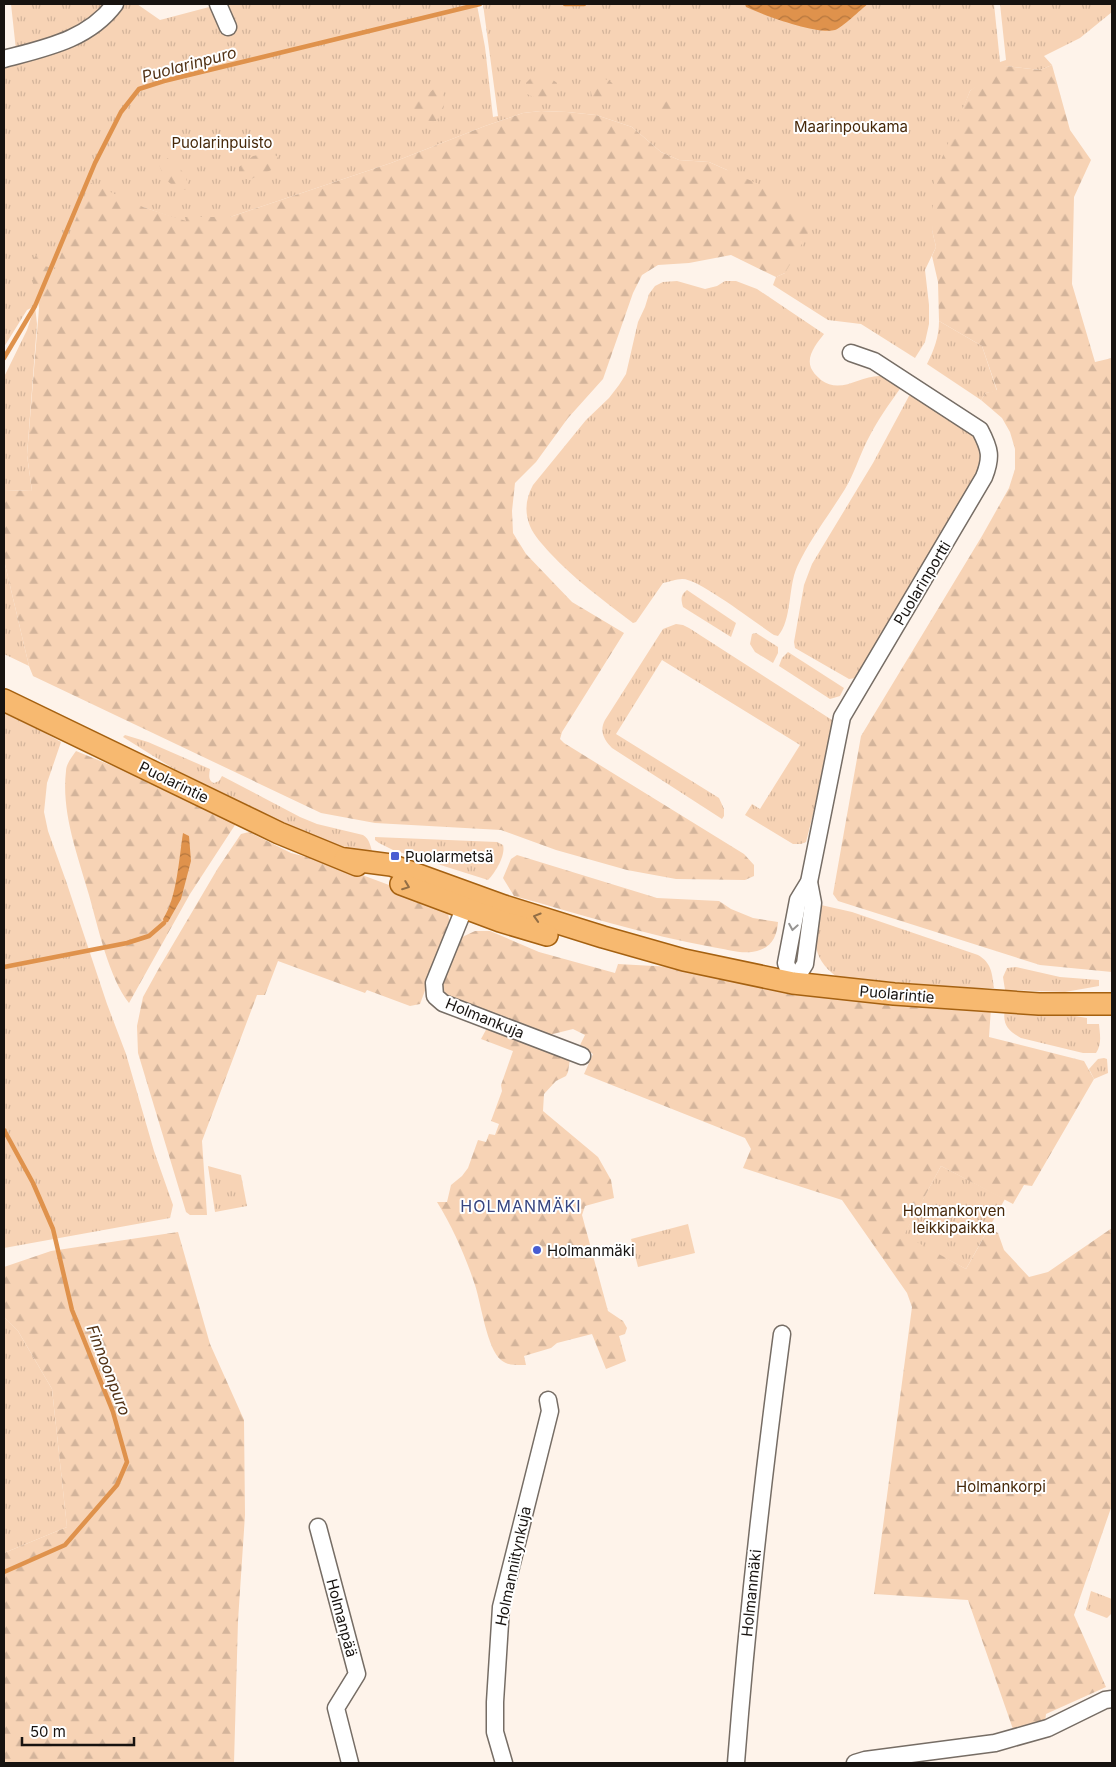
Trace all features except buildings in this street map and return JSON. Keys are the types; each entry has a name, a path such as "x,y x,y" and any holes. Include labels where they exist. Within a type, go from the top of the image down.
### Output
{"main road":[{"name":"Puolarintie","path":"4,700 279,833 345,859 397,883 467,901 500,921 611,954 684,960 793,983 894,994 1029,1003 1112,1004"}],"street":[{"path":"4,59 76,37 105,17 115,4"},
{"path":"218,4 228,27"},
{"name":"Puolarinportti","path":"793,983 805,964 813,903 808,882 842,717 984,477 989,464 988,447 980,430 874,361 851,353"},
{"name":"Holmankuja","path":"467,901 434,983 435,996 443,1003 582,1056"},
{"name":"Holmanmäki","path":"736,1763 743,1667 760,1506 782,1334"},
{"name":"Holmanniitynkuja","path":"504,1763 495,1732 497,1640 500,1607 550,1411 548,1400"},
{"name":"Holmanpää","path":"318,1527 357,1674 336,1708 350,1763"},
{"path":"855,1763 864,1760 995,1743 1048,1728 1105,1700 1112,1699"}],"green space":[{"path":"11,4 137,4 160,20 215,4 480,4 477,5 485,47 493,117 498,116 483,4 994,4 1000,62 1006,60 1000,4 1112,4 1112,12 1080,38 1044,56 1052,65 1040,70 1006,66 970,91 954,132 932,230 936,247 925,270 929,324 925,342 915,358 861,324 828,320 773,285 776,277 785,273 727,170 709,162 679,160 661,152 632,127 596,115 541,111 523,113 391,163 230,217 186,217 186,222 143,207 55,270 38,295 33,307 27,310 4,347 4,63 16,50"},
{"path":"1052,65 1070,130 1091,160 1074,197 1072,284 1095,362 1112,358 1112,972 1040,965 838,901 833,894 861,736 982,536 1009,488 1015,469 1015,449 1010,432 1002,418 981,400 986,393 997,390 982,346 939,321 938,282 932,256 936,247 932,230 934,177 970,91 1000,67 1040,70"},
{"path":"537,75 549,77 557,83 556,89 546,98 537,98 527,94 526,83"},
{"path":"603,79 612,82 615,91 612,100 603,103 594,100 591,91 594,82"},
{"path":"435,88 442,90 444,106 436,121 428,121 414,114 410,108"},
{"path":"668,100 674,101 676,105 675,119 664,118 660,111 661,105"},
{"path":"541,111 596,115 632,127 661,152 679,160 709,162 783,195 814,223 785,273 776,277 731,255 689,263 658,265 642,275 633,293 603,379 568,418 536,462 515,483 512,511 513,533 526,554 572,602 624,633 562,732 560,739 744,854 754,865 754,876 745,880 676,879 627,870 556,850 501,830 375,823 321,813 33,676 29,666 4,560 4,490 32,491 27,455 39,308 32,269 35,256 41,253 45,255 45,266 55,269 91,183 143,207 186,221 185,217 230,217 391,163 523,113"},
{"path":"271,153 278,157 278,167 249,180 239,176 239,167 253,156"},
{"path":"165,157 177,165 183,173 188,186 185,190 174,186 166,178 159,165"},
{"path":"677,281 705,289 717,286 725,281 736,281 757,289 824,334 811,354 810,363 816,375 828,384 843,385 866,378 884,376 902,386 875,427 848,483 797,567 792,584 786,621 778,636 714,593 682,579 663,583 636,622 633,623 569,572 536,537 528,520 527,505 533,485 586,420 609,398 626,374 638,322 649,294 655,286 663,282"},
{"path":"35,306 37,324 27,455 32,491 4,490 4,377 27,330"},
{"path":"939,321 982,346 997,391 986,393 981,400 927,364 936,343"},
{"path":"914,393 972,434 981,452 978,470 856,678 849,679 795,648 794,642 804,585 812,564 873,463 909,396"},
{"path":"4,560 29,666 4,654"},
{"path":"687,590 736,623 731,637 683,607 682,598"},
{"path":"676,624 689,628 832,720 835,727 806,842 793,844 745,815 752,804 760,809 800,745 662,660 616,734 719,798 724,809 722,819 612,748 605,739 602,728 605,720 663,629"},
{"path":"756,633 778,647 778,653 773,663 755,652 750,644 752,634"},
{"path":"788,652 844,688 840,696 830,699 779,666 782,658"},
{"path":"4,713 61,742 47,783 44,812 48,831 126,1054 154,1151 173,1205 170,1218 4,1248"},
{"path":"125,735 148,742 210,769 209,776 214,783 219,781 222,776 300,817 317,824 363,835 369,841 373,855 337,845 280,821 174,769 123,737"},
{"path":"76,751 196,800 228,815 235,825 190,894 129,1003 116,980 105,952 68,818 65,787 66,768"},
{"path":"249,832 291,853 330,863 432,901 447,909 450,923 420,1004 410,1006 367,990 365,993 278,961 265,995 257,995 202,1141 207,1215 190,1215 186,1212 138,1053 137,1026 143,997 159,968 218,868 241,834"},
{"path":"375,837 497,842 503,845 504,849 499,864 488,880 393,850 379,843 375,840"},
{"path":"517,855 657,898 719,901 731,909 753,918 778,922 776,932 770,944 762,949 752,952 734,951 637,930 514,896 503,878 511,859"},
{"path":"821,905 852,912 978,955 989,965 994,988 971,989 837,977 822,961 816,945"},
{"name":"Holmankorpi","path":"475,931 490,931 539,952 615,973 618,964 672,967 991,1008 989,1037 1084,1061 1094,1079 1032,1186 1024,1185 1013,1204 941,1166 904,1235 966,1269 989,1228 998,1233 1004,1250 1029,1277 1048,1272 1112,1228 1112,1505 1074,1615 1106,1687 1046,1714 1045,1722 1014,1732 968,1600 874,1594 912,1307 907,1293 842,1200 743,1168 751,1149 745,1138 584,1074 593,1054 580,1045 585,1035 573,1029 545,1036 452,1001 445,994 442,983 458,939"},
{"path":"1016,967 1060,977 1099,980 1099,986 1065,992 1005,990 1003,977 1007,968"},
{"path":"1005,1009 1033,1009 1087,1018 1087,1024 1099,1024 1100,1039 1098,1050 1096,1053 1083,1053 1021,1038 1013,1033 1005,1023"},
{"path":"487,1028 570,1059 566,1076 556,1081 544,1094 543,1111 598,1157 611,1180 614,1198 585,1206 582,1215 608,1311 623,1321 627,1328 625,1334 619,1336 626,1361 606,1369 592,1334 557,1343 551,1348 524,1356 526,1365 510,1364 501,1360 496,1354 488,1336 475,1285 463,1252 437,1202 447,1202 451,1185 468,1168 478,1140 486,1142 489,1134 495,1135 499,1124 491,1121 513,1051 481,1039"},
{"path":"1098,1059 1107,1059 1108,1073 1094,1079 1089,1069"},
{"path":"208,1166 241,1175 247,1206 215,1212"},
{"name":"Holmankorven leikkipaikka","path":"941,1166 1005,1199 966,1269 903,1236"},
{"path":"688,1224 695,1253 638,1267 631,1239"},
{"path":"178,1232 210,1344 244,1420 245,1515 238,1621 234,1763 4,1763 4,1553 67,1527 52,1389 18,1331 4,1317 4,1267 51,1251"},
{"path":"4,1317 18,1331 52,1389 67,1527 4,1553"},
{"path":"1091,1591 1112,1599 1112,1613 1107,1618 1086,1610"}],"water":[{"path":"745,4 868,4 838,29 827,31 816,30 777,19 746,7"},
{"path":"183,833 189,836 191,861 181,899 168,922 164,923 163,919 168,910 179,866"}],"waterway":[{"name":"Puolarinpuro","path":"4,358 35,306 95,163 121,112 139,89 164,81 480,4"},
{"name":"Puolarinpuro","path":"565,4 584,4"},
{"path":"4,967 127,943 149,936 164,923"},
{"name":"Finnoonpuro","path":"4,1130 33,1183 53,1229 72,1310 113,1412 127,1462 117,1485 65,1545 4,1572"}],"place":[{"name":"Puolarmetsä","path":"395,856"},
{"name":"Holmanmäki","path":"537,1250"}],"district":[{"name":"HOLMANMÄKI","path":"521,1206"}],"park label":[{"name":"Maarinpoukama","path":"851,126"},
{"name":"Puolarinpuisto","path":"222,142"}]}
